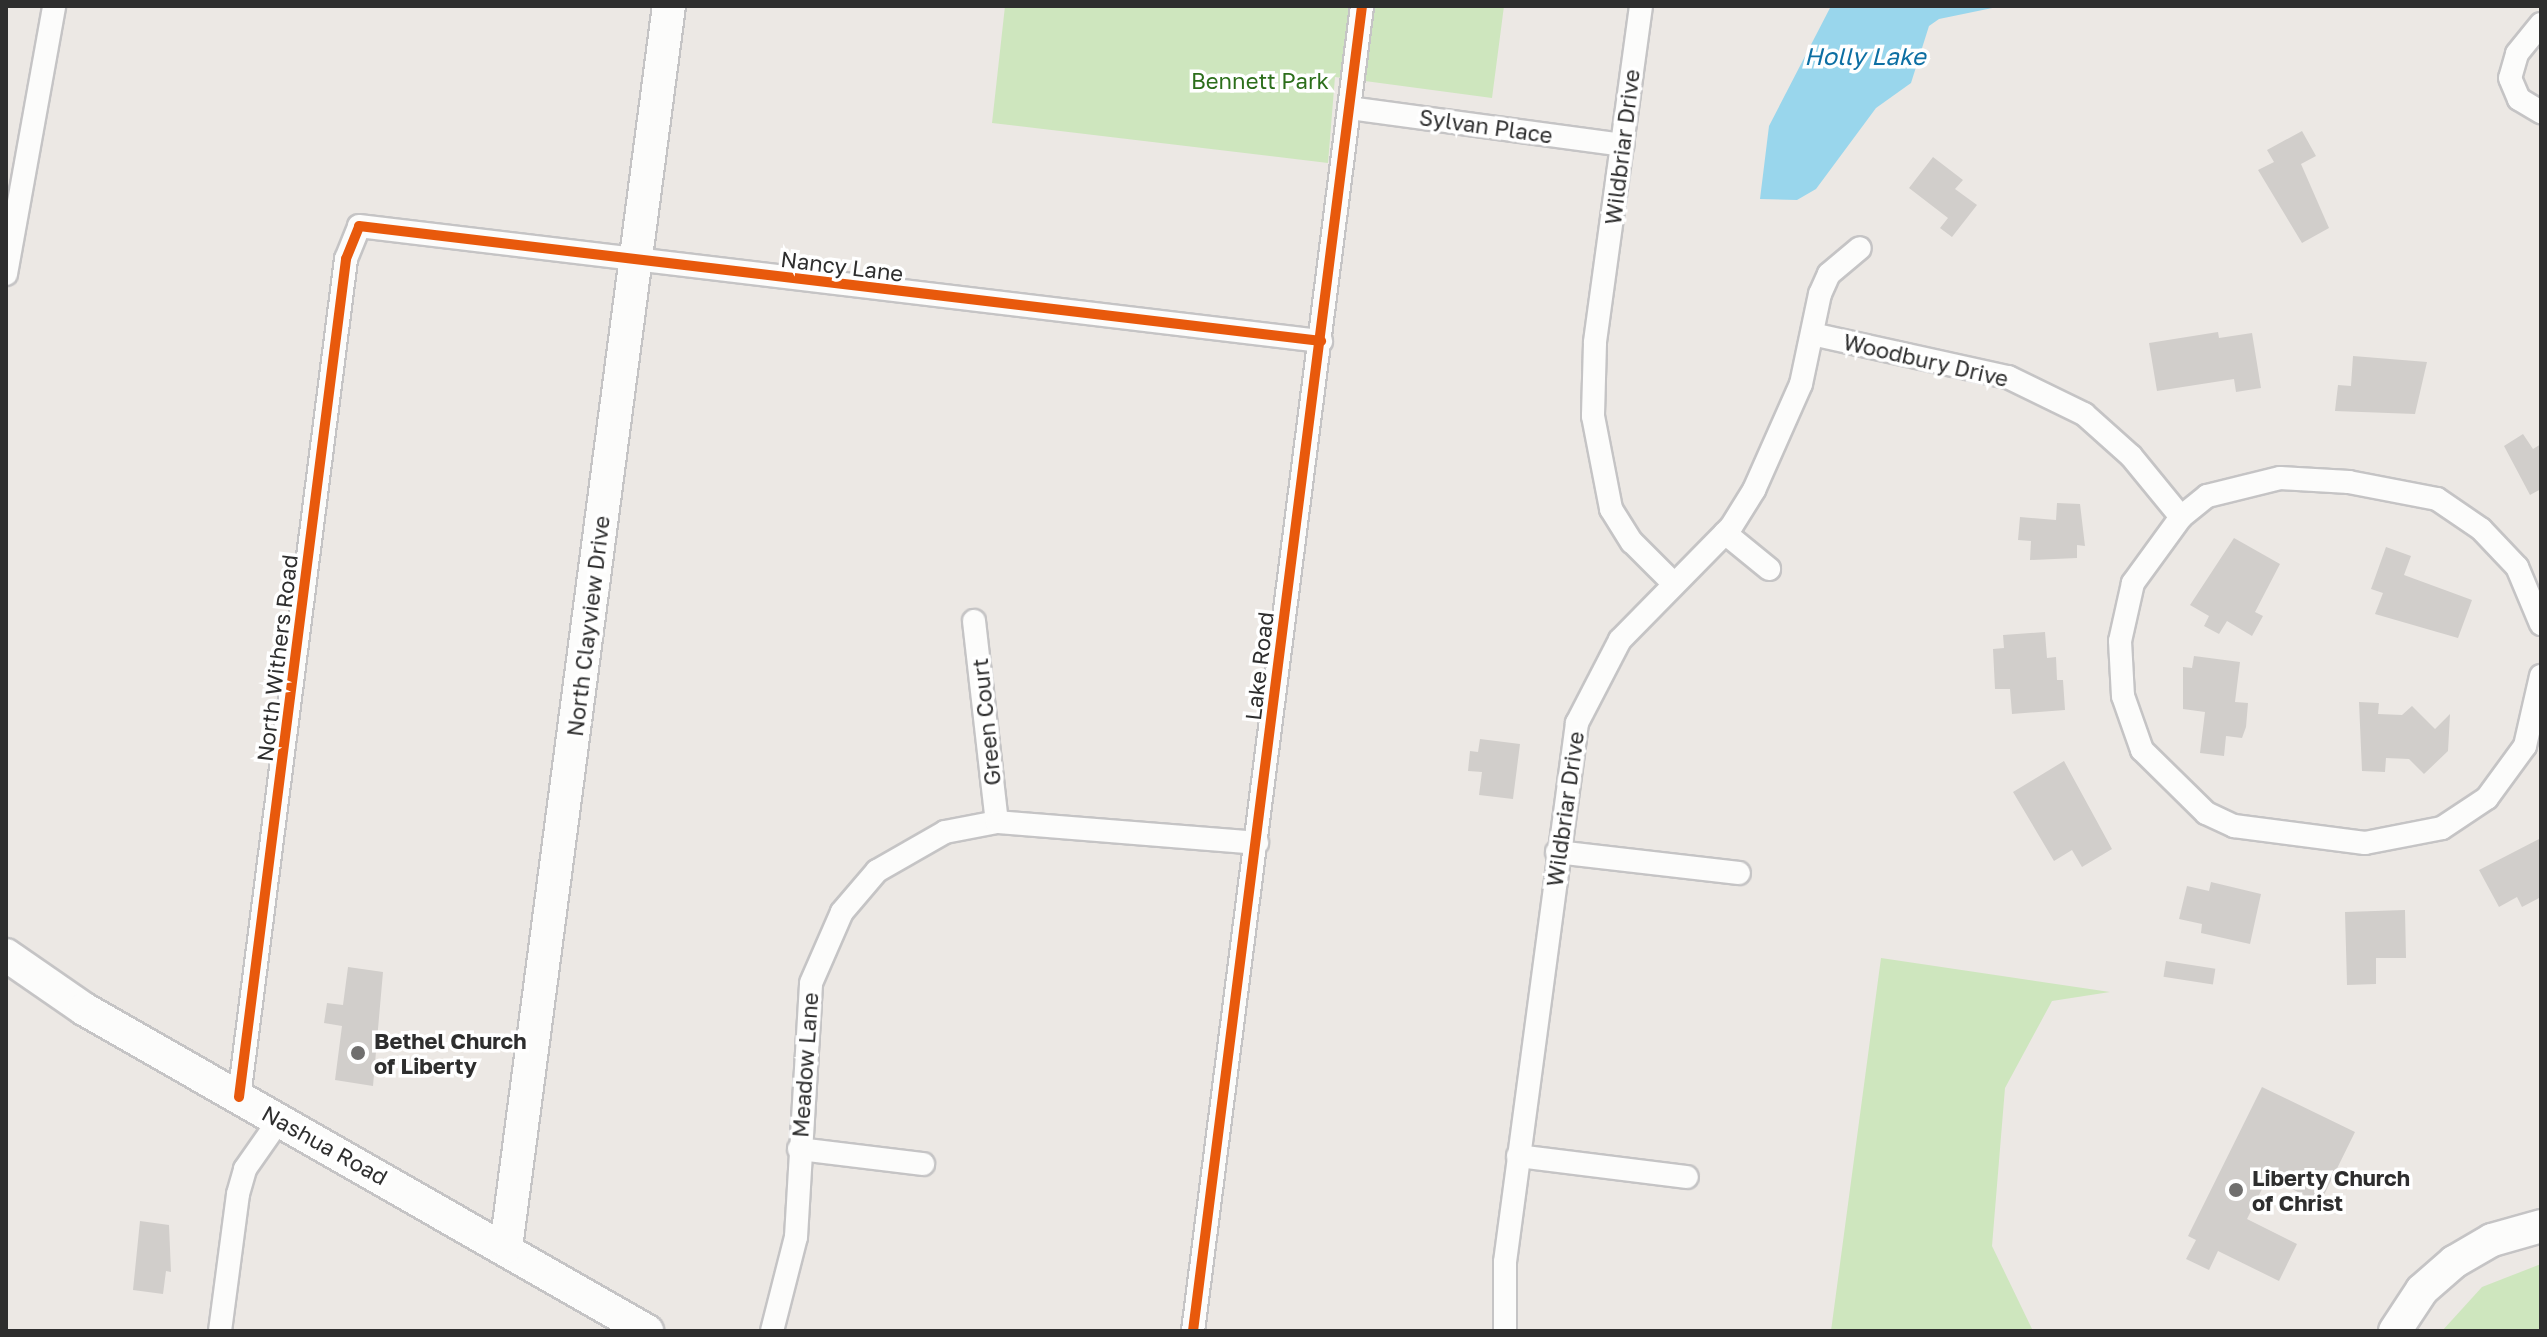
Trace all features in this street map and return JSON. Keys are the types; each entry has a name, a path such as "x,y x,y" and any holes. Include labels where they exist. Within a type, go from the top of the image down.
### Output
{"street":[{"path":"6,274 54,6"},
{"name":"North Clayview Drive","path":"506,1247 669,6"},
{"name":"Lake Road","path":"1193,1331 1362,6"},
{"name":"Wildbriar Drive","path":"1505,1331 1505,1262 1571,749 1586,697 1620,640 1672,582 1632,542 1611,509 1595,441 1594,354 1641,6"},
{"path":"2541,24 2517,54 2510,78 2519,99 2541,112"},
{"name":"Sylvan Place","path":"1350,108 1623,145"},
{"name":"Nancy Lane","path":"359,226 1321,341"},
{"name":"North Withers Road","path":"239,1097 346,259 359,226"},
{"path":"1672,582 1725,533 1754,490 1801,384 1829,274 1860,248"},
{"name":"Woodbury Drive","path":"1812,334 2008,377 2084,414 2131,456 2181,517"},
{"path":"2541,624 2517,567 2481,529 2437,499 2349,482 2280,478 2207,496 2181,517 2155,547 2124,610 2123,696 2142,750 2164,778 2206,813 2234,826 2365,843 2442,828 2509,775 2525,746 2541,676"},
{"path":"1725,533 1769,569"},
{"name":"Green Court","path":"974,621 997,822"},
{"name":"Meadow Lane","path":"772,1331 793,1265 805,1013 815,968 842,912 877,871 920,842 997,822 1257,843"},
{"path":"1557,852 1739,873"},
{"name":"Nashua Road","path":"6,955 84,1009 506,1247 647,1331"},
{"path":"220,1331 238,1194 245,1169 280,1119"},
{"path":"799,1149 923,1164"},
{"path":"1518,1156 1687,1177"},
{"path":"2395,1331 2422,1290 2454,1262 2492,1240 2541,1226"}],"green space":[{"name":"Bennett Park","path":"1005,6 1504,6 1492,98 1335,77 1328,163 992,123"},
{"path":"1881,958 2110,992 2052,1001 2005,1088 1992,1246 2033,1331 1831,1331"},
{"path":"2541,1264 2541,1331 2442,1331 2482,1287"}],"water":[{"name":"Holly Lake","path":"1831,6 2002,6 1939,19 1929,26 1911,83 1876,108 1816,189 1797,200 1760,199 1769,126"}],"building":[{"path":"2302,131 2316,156 2301,164 2329,228 2302,243 2258,170 2274,162 2267,150"},
{"path":"1933,157 1963,180 1955,189 1977,205 1952,237 1940,228 1948,218 1909,188"},
{"path":"2218,332 2219,338 2252,333 2261,388 2236,392 2234,379 2157,391 2149,343"},
{"path":"2353,356 2427,362 2415,414 2335,411 2338,385 2351,386"},
{"path":"2523,434 2533,449 2541,444 2541,489 2530,495 2504,446"},
{"path":"2057,503 2080,504 2085,546 2077,545 2077,558 2030,560 2031,541 2018,540 2020,517 2056,520"},
{"path":"2234,538 2280,564 2255,612 2263,616 2252,636 2227,621 2219,634 2204,626 2209,616 2190,605"},
{"path":"2386,547 2411,556 2404,575 2472,600 2458,638 2375,614 2383,593 2371,589"},
{"path":"2045,632 2047,658 2056,657 2057,680 2063,680 2065,710 2012,714 2010,689 1995,689 1993,649 2004,648 2003,635"},
{"path":"2194,656 2240,662 2235,702 2248,703 2246,727 2242,738 2226,736 2224,756 2200,753 2205,712 2183,709 2183,667 2192,668"},
{"path":"2359,702 2379,703 2378,714 2402,715 2412,706 2435,729 2450,714 2448,751 2424,774 2409,759 2386,758 2385,772 2362,771"},
{"path":"1480,739 1520,744 1513,799 1479,795 1482,772 1468,771 1470,751 1478,752"},
{"path":"2064,761 2112,849 2082,867 2072,850 2054,861 2013,792"},
{"path":"2541,838 2541,897 2522,907 2517,897 2499,907 2479,870"},
{"path":"2211,882 2261,894 2250,944 2201,933 2202,924 2179,919 2187,886 2209,891"},
{"path":"2405,910 2406,958 2376,958 2376,984 2347,985 2345,912"},
{"path":"2166,961 2215,969 2213,985 2163,977"},
{"name":"Bethel Church of Liberty","path":"348,967 383,972 373,1086 335,1080 342,1026 324,1023 327,1003 343,1005"},
{"name":"Liberty Church of Christ","path":"2262,1087 2355,1132 2320,1203 2268,1177 2247,1219 2297,1244 2279,1281 2218,1251 2209,1270 2186,1259 2196,1240 2188,1236"},
{"path":"140,1221 169,1225 171,1272 166,1271 163,1294 133,1290"}],"cycle path":[{"path":"1193,1331 1362,6"},
{"path":"239,1097 346,259 359,226 1321,341"}],"place":[{"name":"Bethel Church of Liberty","path":"358,1053"},
{"name":"Liberty Church of Christ","path":"2236,1190"}]}
